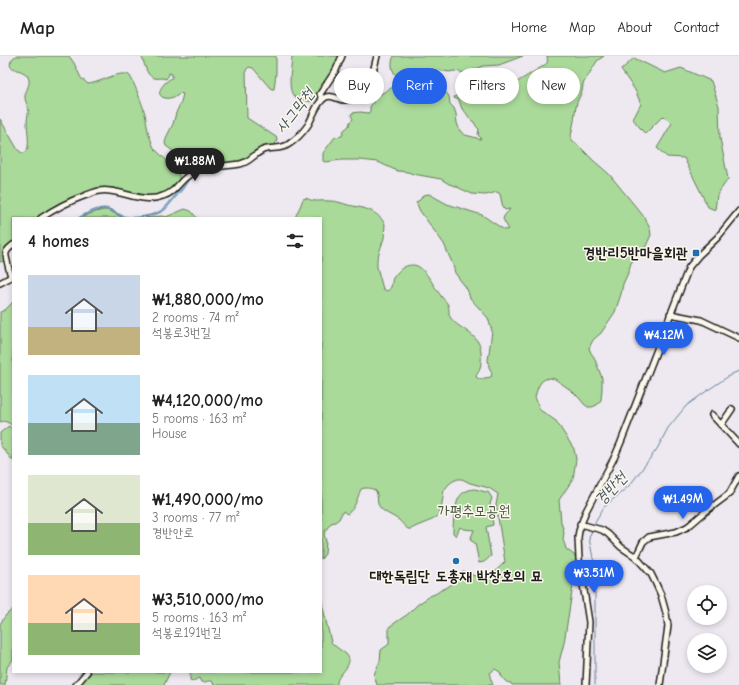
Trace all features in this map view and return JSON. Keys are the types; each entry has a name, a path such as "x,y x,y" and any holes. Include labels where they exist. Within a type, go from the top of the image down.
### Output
{"street":[{"path":"42,217 62,205 100,190 108,190 151,199 164,196 174,191 186,178 202,167 242,164 264,150 278,149 286,146 298,137 308,124 342,56"},
{"path":"321,98 328,96 346,100 372,92 373,72 378,56"},
{"path":"586,685 589,622 579,559 578,537 591,502 618,449 684,277 691,263 717,238 739,211"},
{"path":"0,283 11,277 6,253 12,245"},
{"path":"670,314 701,320 739,338"},
{"path":"721,425 732,409"},
{"path":"712,415 739,444"},
{"path":"636,557 643,542 648,537 676,532 687,527 729,494 739,476"},
{"path":"583,525 602,530 608,534 636,557 651,574 656,584 661,595 668,620 660,685"},
{"path":"76,685 86,673"}],"green space":[{"path":"15,56 69,56 81,78 88,84 115,75 129,75 145,114 153,146 162,157 178,171 179,180 175,188 169,192 156,196 145,197 114,188 103,188 87,192 60,203 40,217 12,217 12,243 6,250 4,261 0,262 0,119 18,150 24,153 27,150 28,144 28,107 25,100 25,95 29,85 29,80 26,74 11,67 11,61"},
{"path":"141,56 276,56 274,89 270,88 253,68 249,67 246,70 247,118 276,137 275,144 261,148 246,160 228,162 205,161 190,172 184,174 178,158 173,151 166,146 165,143 183,94 180,93 177,96 168,98 161,96 161,88 172,78 172,74 169,73 166,79 154,78 147,71"},
{"path":"292,56 341,56 328,81 311,102 296,97 292,94 290,78"},
{"path":"394,56 523,56 499,65 483,66 478,68 455,68 455,71 449,72 447,72 447,68 392,68 392,61"},
{"path":"547,56 604,56 597,61 583,84 580,95 580,68 540,68 547,63"},
{"path":"634,58 665,73 681,68 711,81 719,106 720,138 728,179 717,195 715,210 708,207 684,158 667,157 657,148 672,123 663,116 645,134 633,119 641,104 635,90 621,70"},
{"path":"527,76 527,104 577,104 571,136 572,140 609,174 645,218 651,235 645,248 631,263 615,312 601,333 593,340 589,348 602,378 601,400 597,405 588,407 572,391 555,379 550,378 541,382 535,397 540,410 556,421 574,449 576,459 573,479 559,500 561,522 564,532 563,540 566,549 574,555 577,560 564,643 559,662 561,685 512,685 511,683 505,681 500,672 495,669 490,673 490,678 493,685 377,685 374,675 380,661 381,650 389,643 389,627 430,596 452,584 453,580 463,571 468,574 487,579 505,562 496,505 498,494 489,488 458,479 449,484 444,490 441,510 438,515 432,520 408,529 399,520 379,507 376,491 369,488 361,489 356,503 350,512 347,514 343,511 339,519 331,523 325,531 325,554 322,558 322,217 295,217 303,199 306,198 315,201 339,202 364,208 378,215 385,224 384,238 377,259 377,267 383,289 387,291 389,290 393,277 404,267 413,265 425,272 449,307 449,314 453,321 473,336 479,344 481,350 481,361 476,377 479,379 491,377 492,373 488,360 492,331 488,318 470,298 467,289 455,273 444,244 420,211 416,202 420,200 423,195 429,194 447,204 482,215 503,229 507,230 508,228 503,219 510,209 505,210 503,208 500,194 497,192 486,195 472,194 441,179 398,171 378,162 342,160 325,162 323,161 323,153 335,137 342,136 344,130 349,126 353,119 351,115 352,113 369,113 372,104 384,104 384,92 392,88 392,104 447,104 447,94 449,96 450,104 454,108 460,131 465,135 480,140 481,138 478,135 479,129 462,109 460,104 519,104 519,81"},
{"path":"185,209 191,211 196,217 166,217"},
{"path":"108,210 121,217 83,217 92,213"},
{"path":"12,303 12,425 2,421 0,422 0,312 5,310"},
{"path":"9,426 12,429 12,460 0,445 0,433"},
{"name":"가평추모공원","path":"473,489 488,492 492,498 490,504 493,525 486,527 491,556 484,562 479,563 475,543 470,540 474,530 460,527 456,536 453,533 454,509 456,508 459,498 466,491"},
{"path":"322,602 331,642 346,654 349,661 337,681 337,685 214,685 212,681 201,682 199,678 193,681 190,680 191,673 322,673"},
{"path":"12,610 12,661 7,667 5,685 0,685 0,624 6,615"},
{"path":"91,673 170,673 164,685 79,685"}],"water":[{"path":"194,172 182,190 165,210 157,214 144,217 133,217 155,213 166,206"},
{"path":"104,208 128,217 120,216 111,211 102,209 80,217"}],"waterway":[{"name":"경반천","path":"594,525 604,507 630,485 657,449 668,428 686,406 732,374 739,371"},
{"name":"경반천","path":"592,530 589,538 594,563 595,685"}],"place":[{"name":"경반리5반마을회관","path":"696,253"},
{"name":"대한독립단 도총재 박창호의 묘","path":"456,561"}],"water label":[{"name":"사그막천","path":"294,110"}]}
